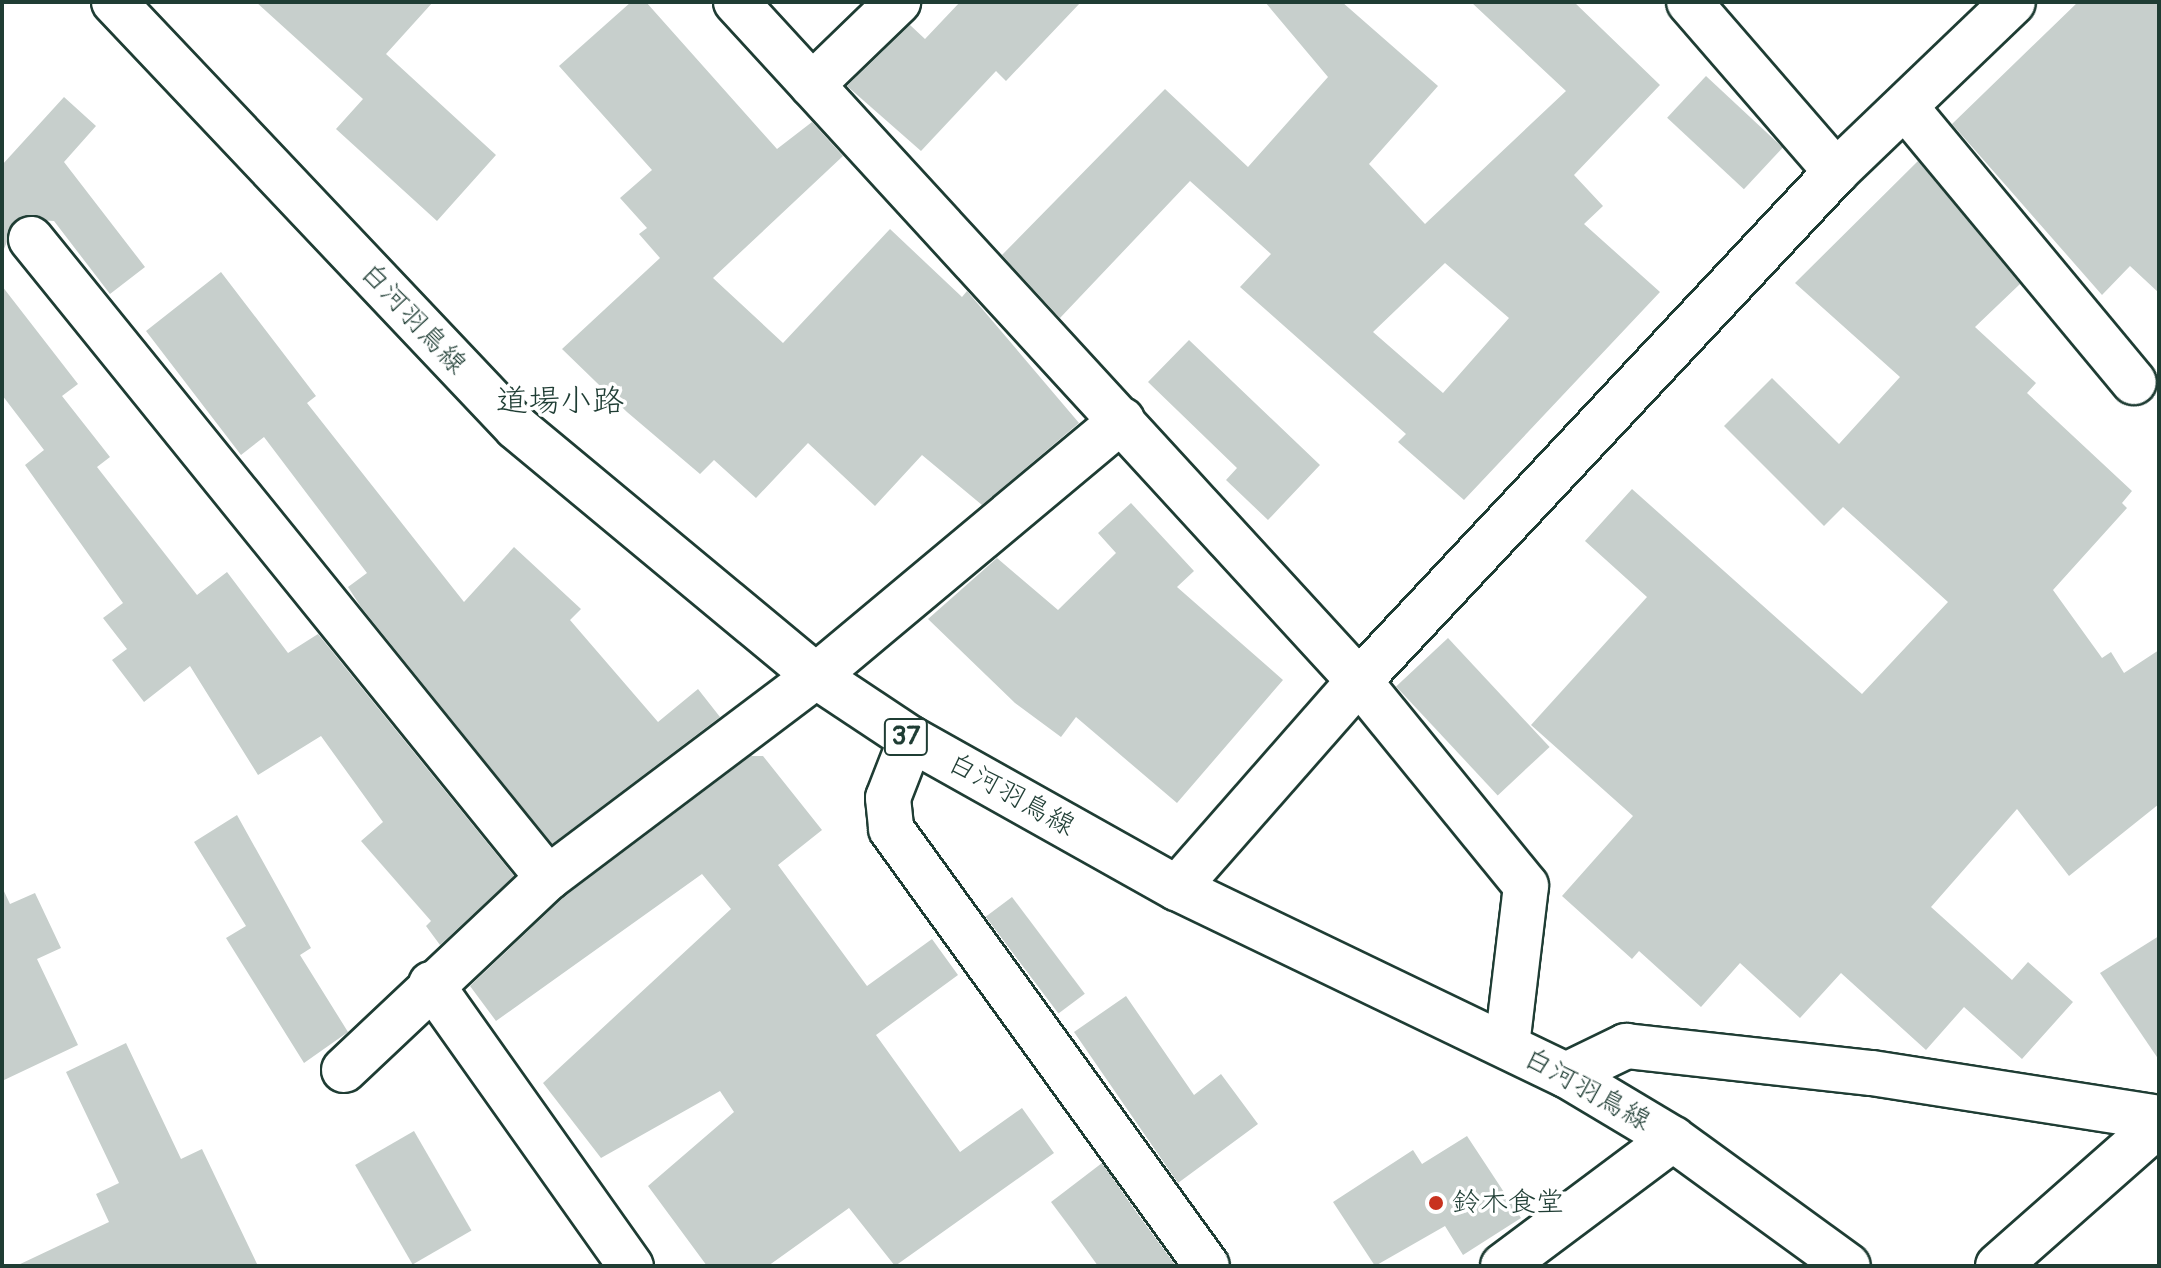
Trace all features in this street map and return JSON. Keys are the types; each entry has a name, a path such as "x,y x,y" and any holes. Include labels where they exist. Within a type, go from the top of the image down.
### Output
{"street":[{"name":"白河羽鳥線","path":"114,2 516,427 816,676 911,739 1177,888 1566,1075 1673,1139 1848,1266"},
{"path":"736,2 1359,681 1526,886 1507,1045"},
{"path":"812,85 898,2"},
{"path":"1689,2 1836,172"},
{"path":"1177,888 1359,681 1836,172 1907,109 2013,2"},
{"path":"1907,109 2134,382"},
{"path":"31,239 548,878"},
{"path":"344,1070 431,984 548,878 816,676 1122,420"},
{"path":"911,739 888,798 891,829 1207,1266"},
{"path":"431,984 631,1266"},
{"path":"1566,1075 1626,1046 1872,1073 2159,1121"},
{"path":"1998,1266 2159,1121"},
{"path":"1503,1266 1673,1139"}],"building":[{"path":"256,2 433,2 386,54 496,155 437,221 336,129 363,99"},
{"path":"631,2 646,2 777,149 812,122 843,156 713,278 783,343 890,229 962,297 967,291 1079,423 982,505 922,455 875,506 808,443 756,498 714,460 700,474 627,412 562,349 660,258 639,234 647,228 620,198 652,170 559,66"},
{"path":"960,2 1081,2 1006,81 996,71 921,151 847,86 910,25 925,39"},
{"path":"1265,2 1342,2 1438,86 1369,164 1425,224 1566,91 1471,2 1574,2 1660,85 1574,175 1603,206 1584,224 1660,292 1464,500 1398,442 1406,434 1240,287 1271,254 1190,181 1060,318 1002,255 1165,89 1248,167 1328,77","holes":["1445,263 1509,318 1443,393 1373,332"]},
{"path":"2078,2 2159,2 2159,293 2130,266 2102,295 1952,124"},
{"path":"1706,76 1783,148 1744,189 1667,118"},
{"path":"64,97 96,126 64,162 145,267 110,294 54,221 16,219 2,254 2,165"},
{"path":"1918,161 2020,284 1975,327 2036,383 2027,393 2132,491 2122,503 2127,508 2053,590 2102,658 2111,652 2124,673 2159,650 2159,804 2069,876 2017,809 1931,907 2012,980 2028,962 2073,1002 2022,1059 1964,1007 1926,1050 1841,973 1800,1018 1740,963 1701,1007 1639,951 1632,959 1562,896 1633,816 1531,725 1647,597 1585,541 1632,489 1862,694 1948,602 1843,507 1824,526 1724,426 1772,378 1839,444 1900,377 1795,283"},
{"path":"221,272 316,396 307,403 464,602 514,547 581,609 570,620 658,722 698,689 720,717 552,844 361,607 348,587 367,573 264,437 241,455 146,331"},
{"path":"2,286 78,384 62,396 110,457 97,467 197,595 227,572 288,653 318,634 514,876 440,945 426,926 431,921 361,841 383,822 321,736 258,775 190,666 144,702 112,660 127,649 103,618 123,603 25,465 44,450 2,395"},
{"path":"1189,340 1320,465 1268,520 1226,480 1237,468 1148,382"},
{"path":"1131,503 1194,571 1177,587 1283,680 1177,803 1076,717 1061,737 1015,703 928,619 997,558 1058,610 1116,553 1098,533"},
{"path":"1448,638 1550,747 1498,795 1396,686"},
{"path":"751,756 763,756 822,830 778,865 867,986 932,939 958,975 876,1035 960,1152 1022,1108 1054,1153 895,1266 849,1208 768,1266 707,1266 648,1186 734,1112 720,1091 601,1158 543,1083 731,909 702,874 496,1021 470,986 564,897"},
{"path":"237,815 311,948 300,955 348,1032 304,1063 226,938 246,926 194,842"},
{"path":"2,887 10,904 35,893 61,948 37,959 78,1045 2,1081"},
{"path":"1012,897 1085,994 1058,1013 986,917"},
{"path":"2159,936 2159,1060 2100,973"},
{"path":"1126,996 1194,1095 1221,1074 1258,1124 1178,1183 1074,1032"},
{"path":"126,1043 181,1159 202,1149 258,1266 16,1266 109,1222 96,1194 119,1183 66,1072"},
{"path":"414,1131 472,1231 413,1265 355,1165"},
{"path":"1467,1136 1521,1218 1463,1255 1445,1226 1375,1266 1333,1202 1413,1150 1422,1164"},
{"path":"1102,1163 1176,1266 1098,1266 1051,1202"}],"place":[{"name":"鈴木食堂","path":"1436,1203"}],"district":[{"name":"道場小路","path":"560,401"}]}
